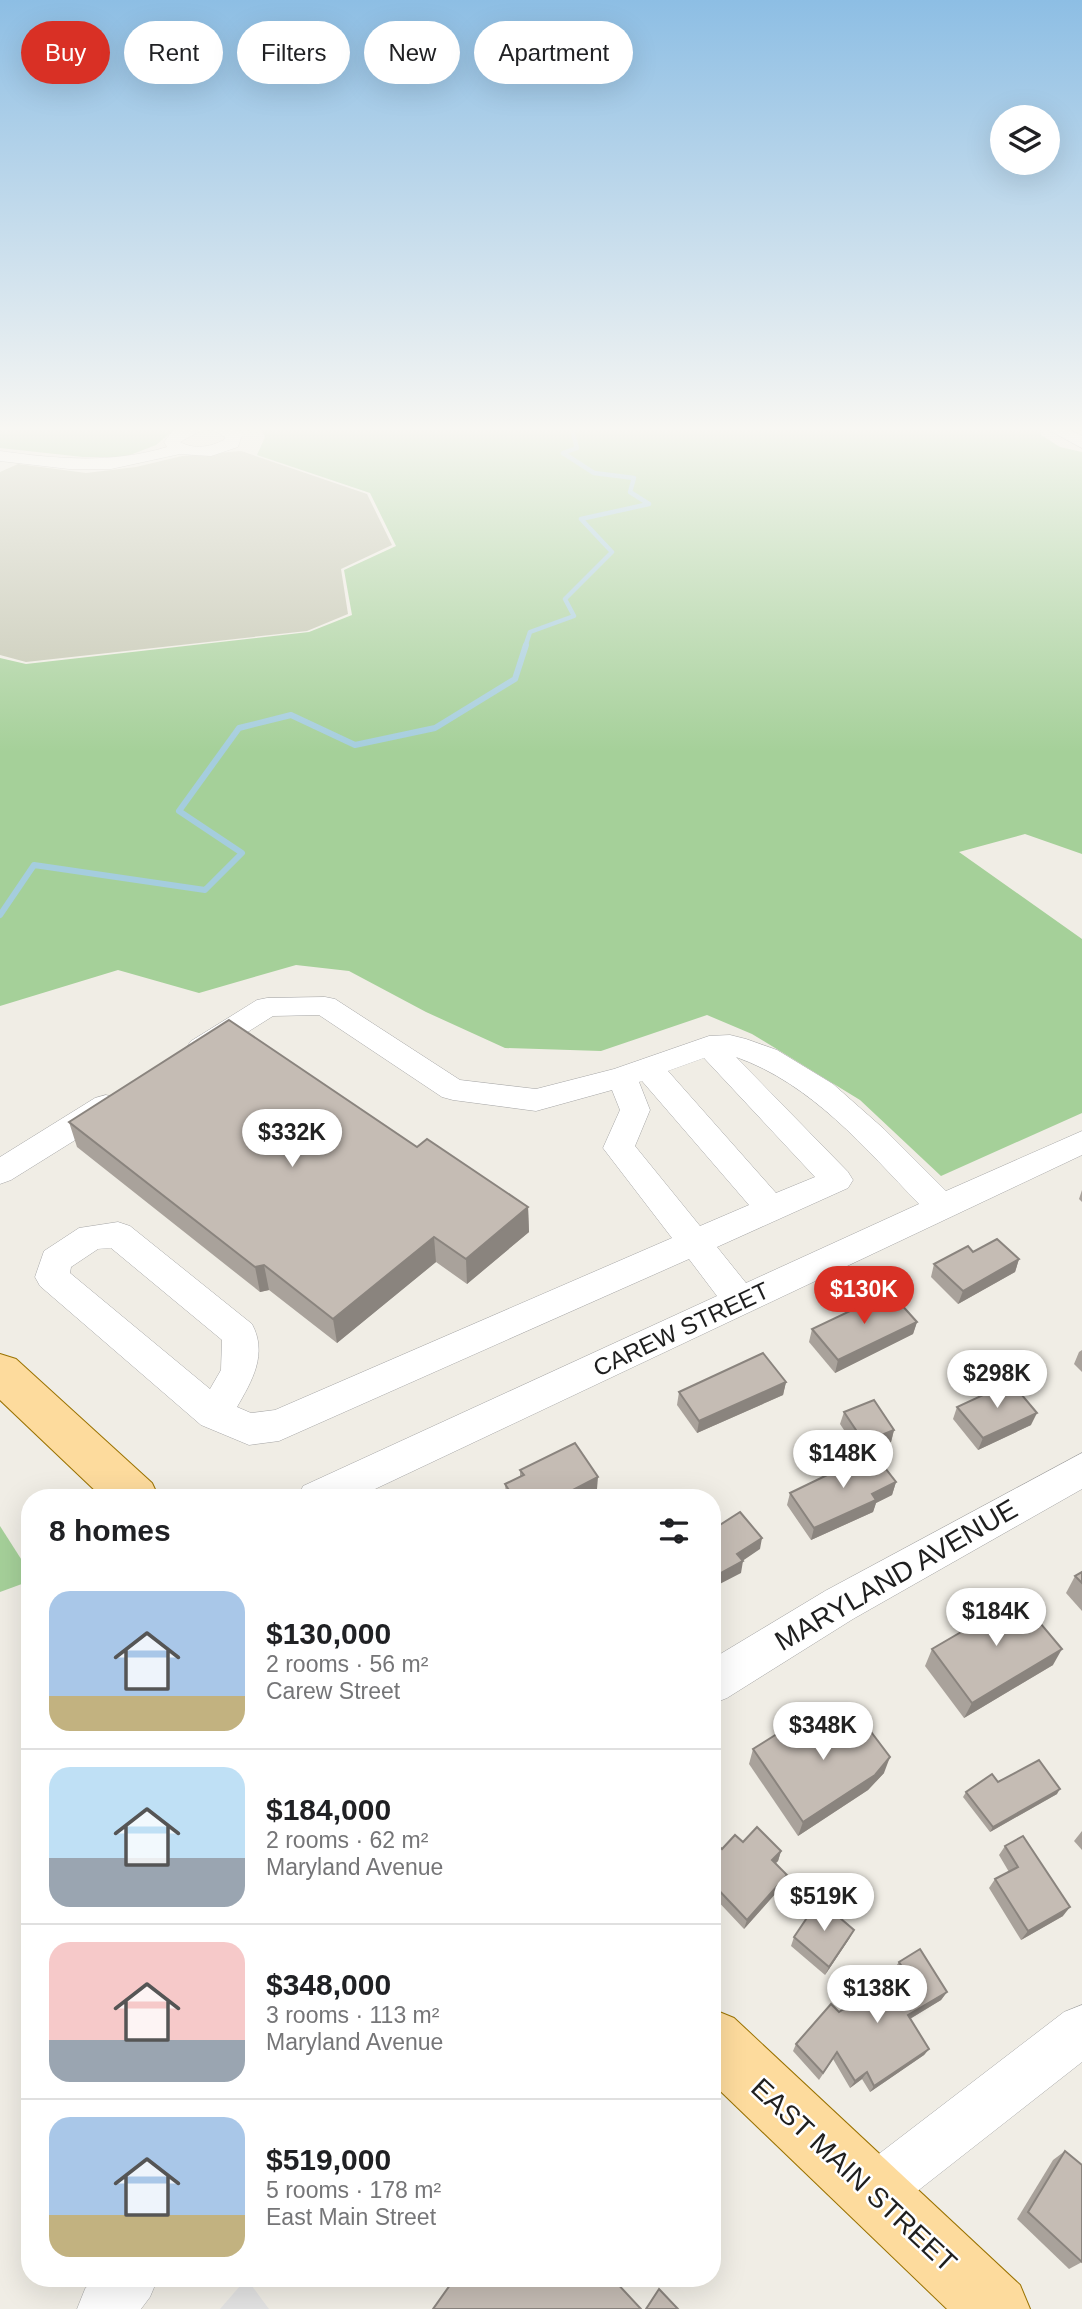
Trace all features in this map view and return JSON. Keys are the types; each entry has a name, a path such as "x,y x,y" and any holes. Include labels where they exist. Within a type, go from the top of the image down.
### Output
{"main road":[{"path":"0,1372 125,1489"},
{"name":"EAST MAIN STREET","path":"721,2048 996,2309"}],"street":[{"path":"179,1062 267,1007 324,1006 453,1090 536,1100 635,1073 709,1046 735,1045 789,1068 830,1095 943,1208"},
{"path":"214,1414 239,1372 240,1334 118,1235 91,1237 56,1260 52,1276 214,1414 248,1429 279,1425 837,1180 709,1046"},
{"path":"635,1073 771,1209"},
{"path":"635,1073 635,1110 620,1148 741,1301"},
{"path":"0,1172 134,1089"},
{"name":"CAREW STREET","path":"336,1489 1082,1142"},
{"name":"MARYLAND AVENUE","path":"721,1677 839,1605 1082,1470"},
{"path":"873,2192 1082,2030"},
{"path":"105,2309 123,2287"}],"shaded area":[{"path":"0,537 388,537 392,545 341,569 348,614 307,631 26,662 0,655"},
{"path":"239,2287 253,2287 269,2309 220,2309"}],"green space":[{"path":"391,537 1082,537 1082,854 1025,834 959,852 1082,939 1082,1113 941,1176 860,1100 752,1034 707,1015 601,1051 505,1048 426,1012 349,971 296,965 199,993 118,970 0,1006 0,658 26,664 309,632 352,615 344,570 396,546"},
{"path":"0,1526 21,1559 21,1584 0,1592"}],"building":[{"path":"229,1020 417,1147 427,1139 528,1207 466,1259 434,1237 333,1319 264,1265 255,1267 69,1122"},
{"path":"997,1239 1019,1259 963,1291 934,1264 968,1246 973,1252"},
{"path":"890,1292 917,1322 838,1360 812,1329"},
{"path":"763,1353 786,1382 699,1421 679,1392"},
{"path":"1011,1382 1037,1413 983,1438 957,1407"},
{"path":"874,1400 894,1430 864,1442 844,1412"},
{"path":"575,1443 598,1477 575,1489 508,1489 505,1484 524,1475 520,1470"},
{"path":"871,1450 896,1482 872,1494 876,1500 814,1528 790,1493 848,1465 845,1462"},
{"path":"740,1512 762,1538 737,1554 743,1561 721,1573 721,1524"},
{"path":"1082,1572 1082,1583 1075,1576"},
{"path":"1015,1593 1062,1649 972,1703 932,1649 985,1618 981,1613"},
{"path":"850,1704 890,1757 875,1775 803,1822 753,1749 780,1732 788,1743"},
{"path":"1039,1760 1060,1789 993,1827 966,1792 992,1774 998,1782"},
{"path":"757,1827 781,1851 772,1860 787,1875 747,1920 721,1893 721,1848 735,1835 743,1842"},
{"path":"1023,1836 1070,1907 1028,1931 995,1879 1018,1867 1005,1846"},
{"path":"819,1900 854,1930 829,1967 794,1937"},
{"path":"920,1949 947,1992 908,2015 929,2049 874,2086 867,2072 855,2081 837,2052 823,2073 796,2044 831,2004 839,2012 904,1970 899,1962"},
{"path":"1065,2151 1082,2165 1082,2262 1028,2212"},
{"path":"449,2287 621,2287 641,2309 433,2309"},
{"path":"659,2289 678,2309 646,2309"}],"waterway":[{"path":"525,647 530,632 574,616 565,599 612,552 598,537"},
{"path":"0,915 34,865 205,890 242,853 179,811 239,728 291,715 355,745 435,728 515,679 526,645"}]}
